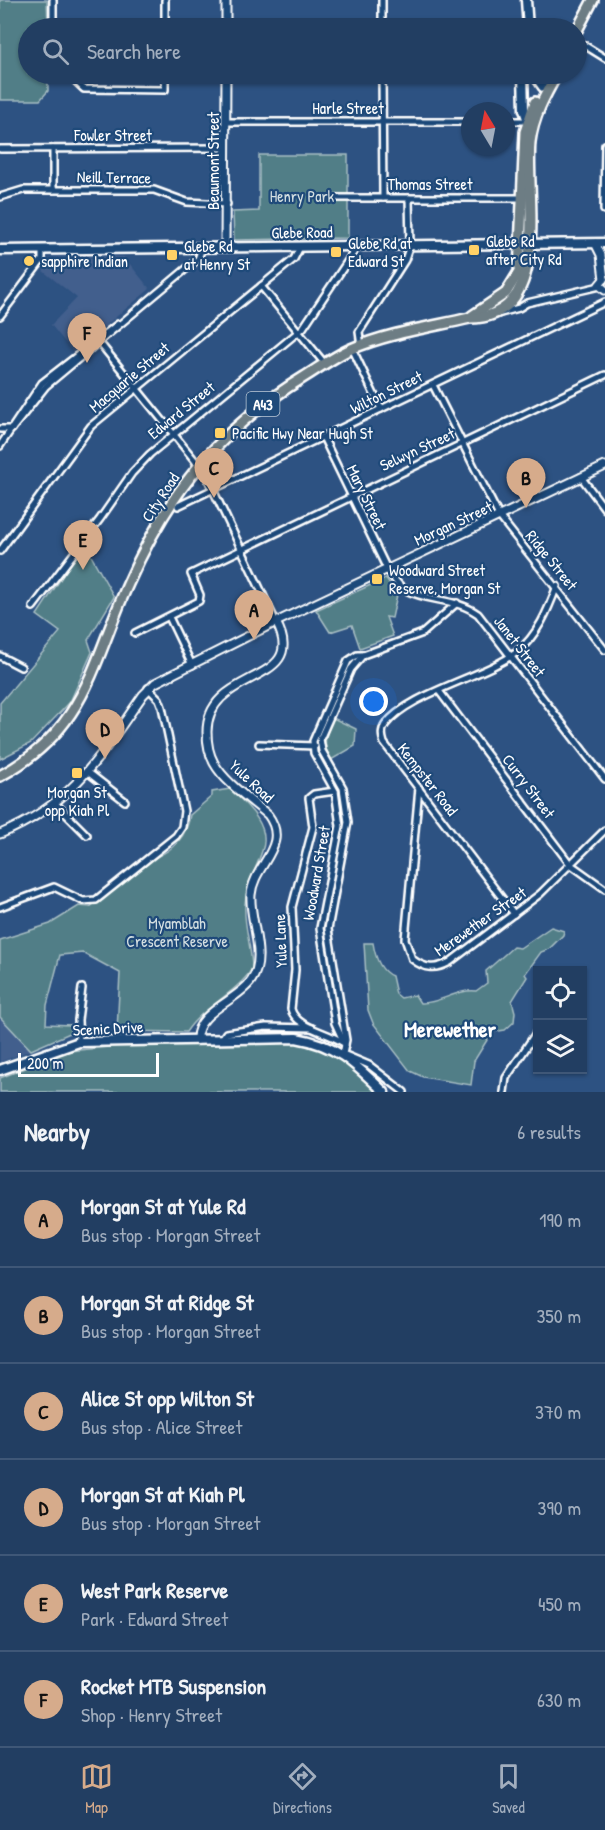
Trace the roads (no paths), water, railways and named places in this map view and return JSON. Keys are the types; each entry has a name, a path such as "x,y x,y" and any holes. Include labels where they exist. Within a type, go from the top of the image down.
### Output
{"highway":[{"path":"583,18 593,0"},
{"name":"A43","path":"525,244 522,198 524,148 528,121 544,84"},
{"name":"City Road","path":"0,776 40,748 74,710 90,682 135,568 172,500 247,415 325,364 356,347 475,318 511,287 520,266 525,244 530,144 545,84"}],"main road":[{"path":"526,0 526,18"},
{"path":"524,84 523,104 528,121"},
{"name":"Glebe Road","path":"0,250 600,243"},
{"name":"Scenic Drive","path":"0,1070 79,1042 296,1038 344,1049 384,1092"}],"street":[{"path":"53,0 53,18"},
{"path":"165,0 165,18"},
{"path":"225,0 226,18"},
{"path":"382,0 382,18"},
{"path":"587,49 605,58"},
{"path":"79,84 84,89 165,90 165,84"},
{"name":"Beaumont Street","path":"225,248 226,84"},
{"path":"382,84 383,198"},
{"path":"515,121 528,121"},
{"name":"Harle Street","path":"226,122 461,122"},
{"path":"604,210 605,145"},
{"name":"Fowler Street","path":"0,148 226,148"},
{"path":"53,149 53,189"},
{"name":"Neill Terrace","path":"0,197 23,190 154,190 187,202 226,204"},
{"name":"Thomas Street","path":"338,198 522,198"},
{"path":"381,409 356,347 359,332 399,272 410,245 409,198"},
{"path":"475,318 519,308 527,303 602,288 604,279 600,243"},
{"name":"Macquarie Street","path":"0,551 91,426 294,259 300,247"},
{"name":"Edward Street","path":"33,607 132,473 173,435 298,332 357,247"},
{"path":"0,446 46,386 198,259 202,248"},
{"path":"0,316 42,260 42,250"},
{"path":"261,286 325,364"},
{"name":"Wilton Street","path":"178,506 605,302"},
{"path":"103,347 200,466 276,622"},
{"name":"Selwyn Street","path":"169,617 200,598 191,574 605,375"},
{"name":"Ridge Street","path":"433,385 499,516 557,586 605,650"},
{"path":"0,429 12,429"},
{"name":"Mary Street","path":"323,437 387,569"},
{"name":"Morgan Street","path":"0,834 22,825 56,804 89,773 148,688 276,622 605,466"},
{"path":"581,477 605,509"},
{"name":"Janet Street","path":"387,569 407,591 457,603 478,614 605,779"},
{"name":"Kempster Road","path":"514,914 384,743 382,734 384,726 406,708 511,656 538,629 557,586"},
{"path":"312,746 348,661 357,655 363,655 423,633 457,603"},
{"path":"135,633 169,617 192,665"},
{"name":"Yule Road","path":"197,1040 198,1029 204,1020 252,981 257,967 251,894 275,842 273,821 214,765 207,740 208,720 214,704 227,691 262,674 279,660 284,644 276,622"},
{"path":"259,744 320,746 320,739 351,669 363,655"},
{"path":"0,656 21,667"},
{"path":"0,907 54,887 83,901 96,900 176,836 182,827 184,811 162,707 159,699 148,688"},
{"name":"Curry Street","path":"439,691 570,864 605,888"},
{"name":"Woodward Street","path":"312,746 335,791 339,833 320,928 335,1023 344,1049"},
{"name":"Woodward Street","path":"320,746 343,788 348,822 328,929 344,1049"},
{"path":"89,773 125,801"},
{"name":"Merewether Street","path":"419,788 405,939 412,959 427,968 440,967 540,894 605,830"},
{"name":"Yule Lane","path":"335,791 314,794 309,798 313,827 292,907 295,970 291,1009 293,1015 340,1040 344,1049"},
{"path":"56,804 87,835"},
{"path":"79,1042 78,1020 82,988"},
{"name":"Scenic Drive","path":"222,1039 226,1033 253,1028 314,1028"},
{"path":"504,1092 506,1078 533,1037"},
{"name":"Scenic Drive","path":"344,1049 404,1092"}],"place":[{"name":"Glebe Rd after City Rd","path":"474,250"},
{"name":"Glebe Rd at Edward St","path":"336,252"},
{"name":"Glebe Rd at Henry St","path":"172,255"},
{"name":"sapphire Indian","path":"29,261"},
{"name":"Rocket MTB Suspension","path":"87,363"},
{"name":"Pacific Hwy Near Hugh St","path":"220,433"},
{"name":"Alice St opp Wilton St","path":"214,498"},
{"name":"Morgan St at Ridge St","path":"526,508"},
{"name":"West Park Reserve","path":"83,570"},
{"name":"Woodward Street Reserve, Morgan St","path":"377,579"},
{"name":"Morgan St at Yule Rd","path":"254,640"},
{"name":"Morgan St at Kiah Pl","path":"105,759"},
{"name":"Morgan St opp Kiah Pl","path":"77,773"}],"district":[{"name":"Merewether","path":"450,1029"}],"park label":[{"name":"Henry Park","path":"302,196"},
{"name":"Myamblah Crescent Reserve","path":"177,932"}]}
